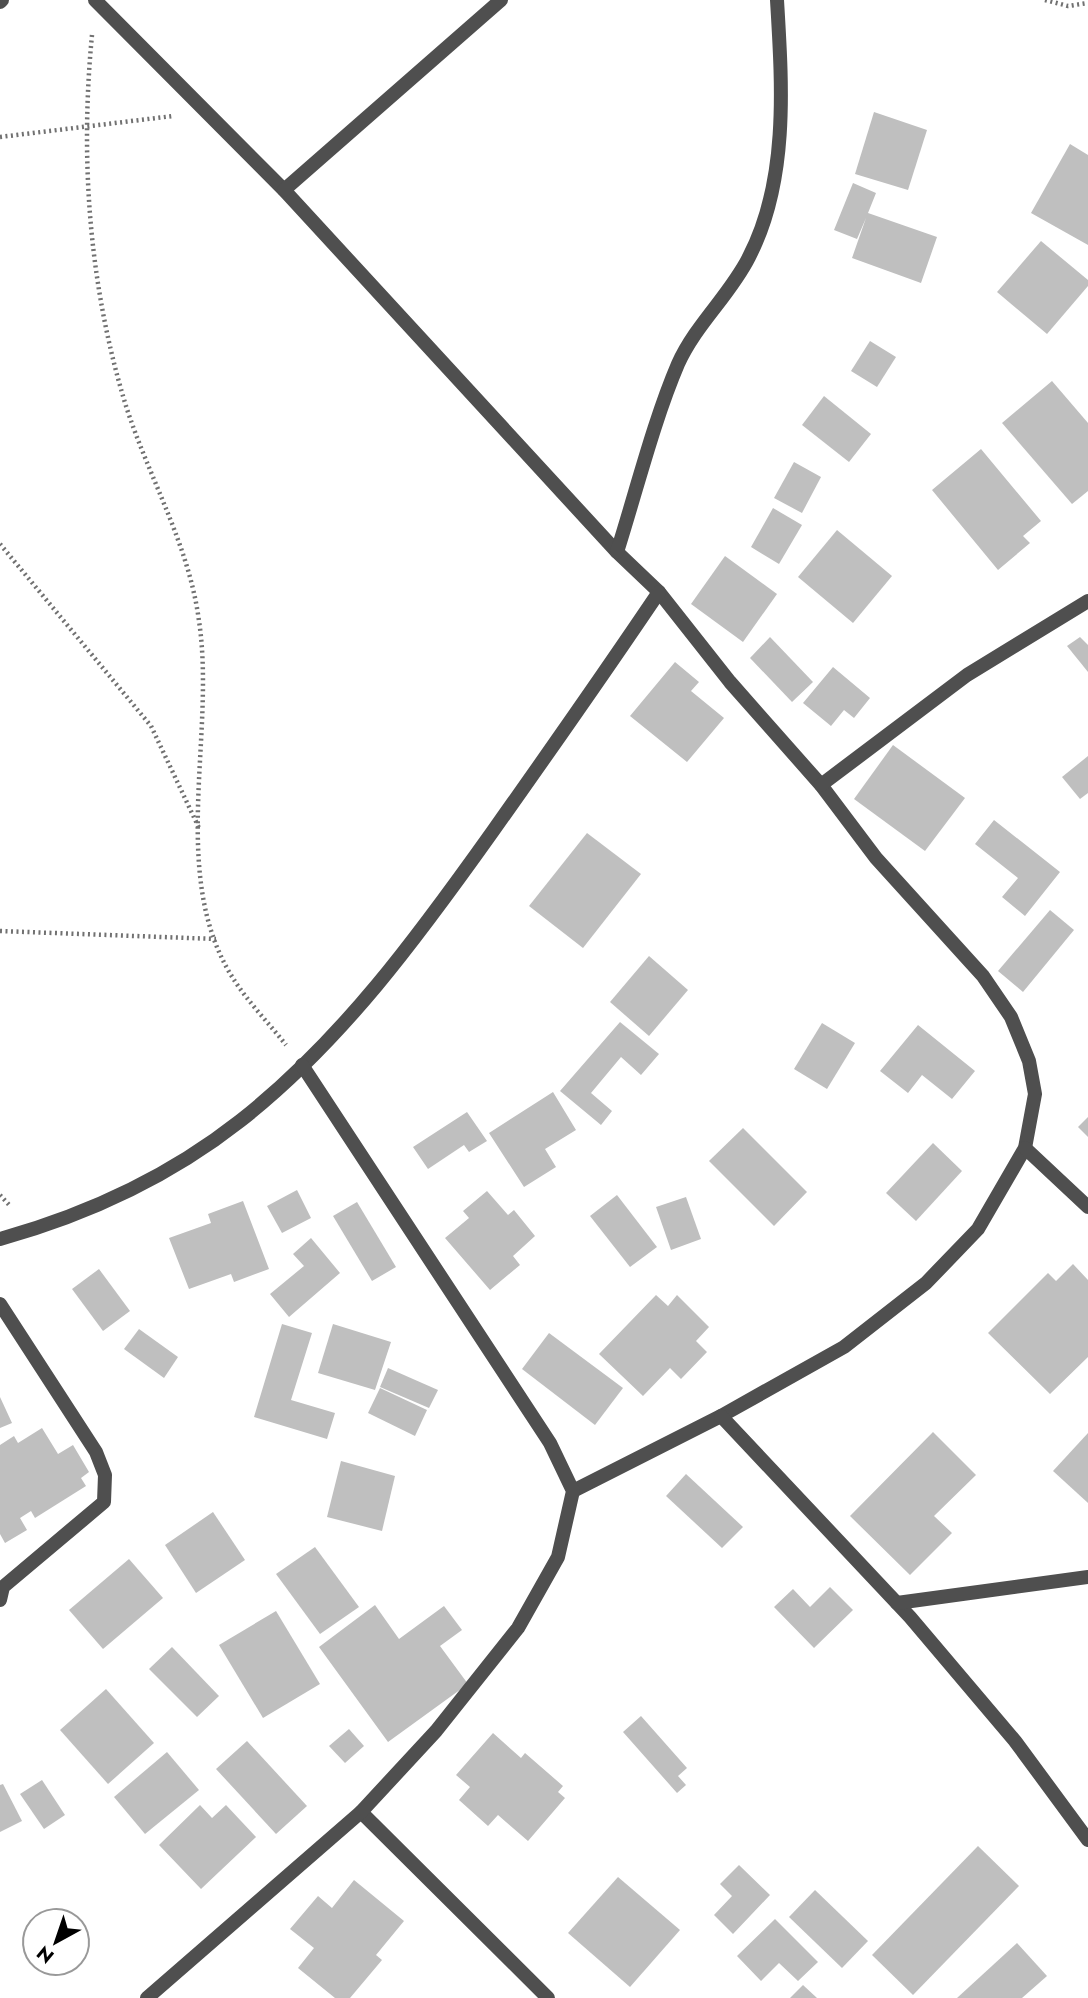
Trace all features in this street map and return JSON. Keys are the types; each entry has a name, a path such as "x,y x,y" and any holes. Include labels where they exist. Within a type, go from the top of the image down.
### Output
{"street":[{"path":"95,0 284,190 617,552 659,592 730,682 821,785 876,858 983,976 1011,1017 1029,1061 1035,1094 1025,1148 978,1229 926,1283 844,1347 721,1416 573,1491"},
{"path":"284,190 501,0"},
{"path":"617,552 678,363 703,321 749,258 767,213 780,137 777,0"},
{"path":"0,1239 98,1206 186,1158 241,1121 302,1065 382,982 439,908 659,592"},
{"path":"821,785 967,676 1088,601"},
{"path":"146,1998 361,1812 436,1731 518,1628 558,1557 573,1491 550,1443 302,1065"},
{"path":"1025,1148 1088,1208"},
{"path":"0,1304 96,1452 105,1475 104,1502 3,1587 0,1600"},
{"path":"721,1416 897,1603 1015,1741 1088,1840"},
{"path":"897,1603 1088,1577"},
{"path":"361,1812 548,1998"}],"path":[{"path":"95,0 86,126 94,258 107,334 127,407 182,550 199,620 203,672 198,866 206,914 230,974 302,1065"},
{"path":"1045,0 1068,5 1088,3"},
{"path":"0,137 141,121 205,110"},
{"path":"0,544 151,726 199,828"},
{"path":"0,930 216,939"}],"building":[{"path":"874,112 927,130 908,190 855,174"},
{"path":"1070,144 1088,155 1088,245 1031,213"},
{"path":"853,183 876,193 868,213 937,237 921,283 852,258 866,218 857,239 834,230"},
{"path":"1041,241 1088,280 1088,286 1047,334 997,292"},
{"path":"870,341 896,357 877,387 851,371"},
{"path":"1052,381 1088,423 1088,491 1072,504 1002,423"},
{"path":"824,396 871,434 849,462 802,425"},
{"path":"981,449 1041,521 1023,536 1030,543 998,570 932,490"},
{"path":"794,462 821,477 802,513 774,498"},
{"path":"773,508 802,525 779,564 751,547"},
{"path":"837,530 892,576 853,623 798,577"},
{"path":"725,556 777,594 743,642 691,604"},
{"path":"770,637 813,682 792,702 750,658"},
{"path":"1080,637 1088,645 1088,672 1067,646"},
{"path":"675,662 699,682 691,691 724,718 687,762 630,716"},
{"path":"833,667 870,698 854,718 844,710 831,726 803,703"},
{"path":"893,745 965,798 925,851 854,799"},
{"path":"1088,756 1088,793 1080,799 1062,777"},
{"path":"994,820 1060,872 1025,916 1002,897 1018,878 975,844"},
{"path":"587,833 641,874 583,948 529,906"},
{"path":"1050,910 1074,930 1023,992 998,971"},
{"path":"649,956 688,990 649,1036 610,1002"},
{"path":"620,1022 659,1054 641,1075 621,1057 591,1093 612,1111 601,1125 560,1091"},
{"path":"822,1023 855,1043 827,1089 794,1069"},
{"path":"918,1025 975,1071 952,1099 922,1075 908,1093 880,1071"},
{"path":"553,1092 576,1130 545,1149 556,1167 524,1187 489,1133"},
{"path":"467,1112 487,1141 469,1152 464,1145 428,1169 413,1147"},
{"path":"1088,1117 1088,1137 1078,1127"},
{"path":"743,1128 807,1192 774,1226 709,1161"},
{"path":"933,1143 962,1171 916,1221 886,1193"},
{"path":"297,1190 311,1218 282,1233 267,1206"},
{"path":"487,1191 508,1215 514,1210 535,1236 513,1256 520,1265 490,1290 445,1238 469,1218 463,1211"},
{"path":"617,1195 657,1247 630,1267 590,1216"},
{"path":"686,1197 701,1239 671,1250 656,1207"},
{"path":"243,1201 269,1269 234,1282 231,1274 189,1289 169,1238 211,1223 208,1214"},
{"path":"357,1202 396,1267 372,1281 333,1216"},
{"path":"311,1238 340,1273 289,1317 270,1294 304,1266 293,1254"},
{"path":"1073,1264 1088,1280 1088,1357 1050,1394 988,1333 1048,1273 1056,1281"},
{"path":"99,1269 130,1311 103,1331 72,1289"},
{"path":"656,1295 668,1306 677,1295 709,1327 696,1341 707,1352 681,1379 670,1368 643,1396 599,1354"},
{"path":"282,1324 312,1333 291,1400 335,1413 327,1439 254,1417"},
{"path":"333,1324 391,1342 375,1390 318,1373"},
{"path":"139,1329 178,1357 164,1378 124,1349"},
{"path":"549,1333 623,1388 595,1425 522,1369"},
{"path":"388,1368 438,1390 429,1408 380,1387"},
{"path":"380,1388 427,1410 415,1436 368,1413"},
{"path":"0,1397 12,1423 0,1428"},
{"path":"42,1428 58,1454 73,1445 89,1472 81,1478 86,1486 35,1518 31,1511 20,1518 27,1530 5,1543 0,1534 0,1445 14,1436 18,1443"},
{"path":"933,1432 976,1475 934,1516 952,1533 910,1575 850,1516"},
{"path":"1088,1433 1088,1503 1053,1471"},
{"path":"341,1461 395,1476 382,1531 327,1517"},
{"path":"686,1474 743,1527 722,1548 666,1496"},
{"path":"213,1512 245,1560 196,1593 165,1545"},
{"path":"315,1547 359,1607 320,1634 276,1574"},
{"path":"129,1559 163,1598 103,1649 69,1610"},
{"path":"830,1587 853,1610 814,1648 774,1607 793,1589 810,1607"},
{"path":"375,1605 399,1639 444,1606 462,1630 440,1646 468,1684 388,1742 319,1647"},
{"path":"276,1611 320,1684 263,1718 219,1645"},
{"path":"172,1647 219,1696 197,1717 149,1669"},
{"path":"106,1689 154,1743 108,1784 60,1730"},
{"path":"641,1716 687,1768 678,1776 686,1785 677,1793 623,1732"},
{"path":"349,1729 364,1746 345,1763 329,1746"},
{"path":"493,1733 521,1758 525,1753 563,1786 558,1792 565,1798 528,1841 498,1815 488,1826 459,1800 470,1787 456,1775"},
{"path":"247,1741 307,1806 276,1834 216,1769"},
{"path":"167,1752 199,1790 145,1834 114,1797"},
{"path":"42,1780 65,1815 44,1829 20,1794"},
{"path":"3,1784 22,1821 0,1832 0,1785"},
{"path":"200,1805 212,1818 226,1805 256,1837 201,1889 159,1845"},
{"path":"978,1846 1019,1886 913,1995 872,1955"},
{"path":"739,1865 770,1895 733,1934 714,1915 732,1896 720,1884"},
{"path":"618,1877 680,1930 630,1987 568,1933"},
{"path":"354,1880 404,1921 376,1955 382,1960 350,1998 335,1998 298,1968 314,1948 290,1929 318,1896 332,1908"},
{"path":"815,1890 868,1941 842,1968 789,1917"},
{"path":"775,1919 818,1962 798,1981 779,1963 761,1981 737,1956"},
{"path":"1017,1943 1047,1976 1022,1998 957,1998"},
{"path":"803,1985 817,1998 790,1998"}]}
